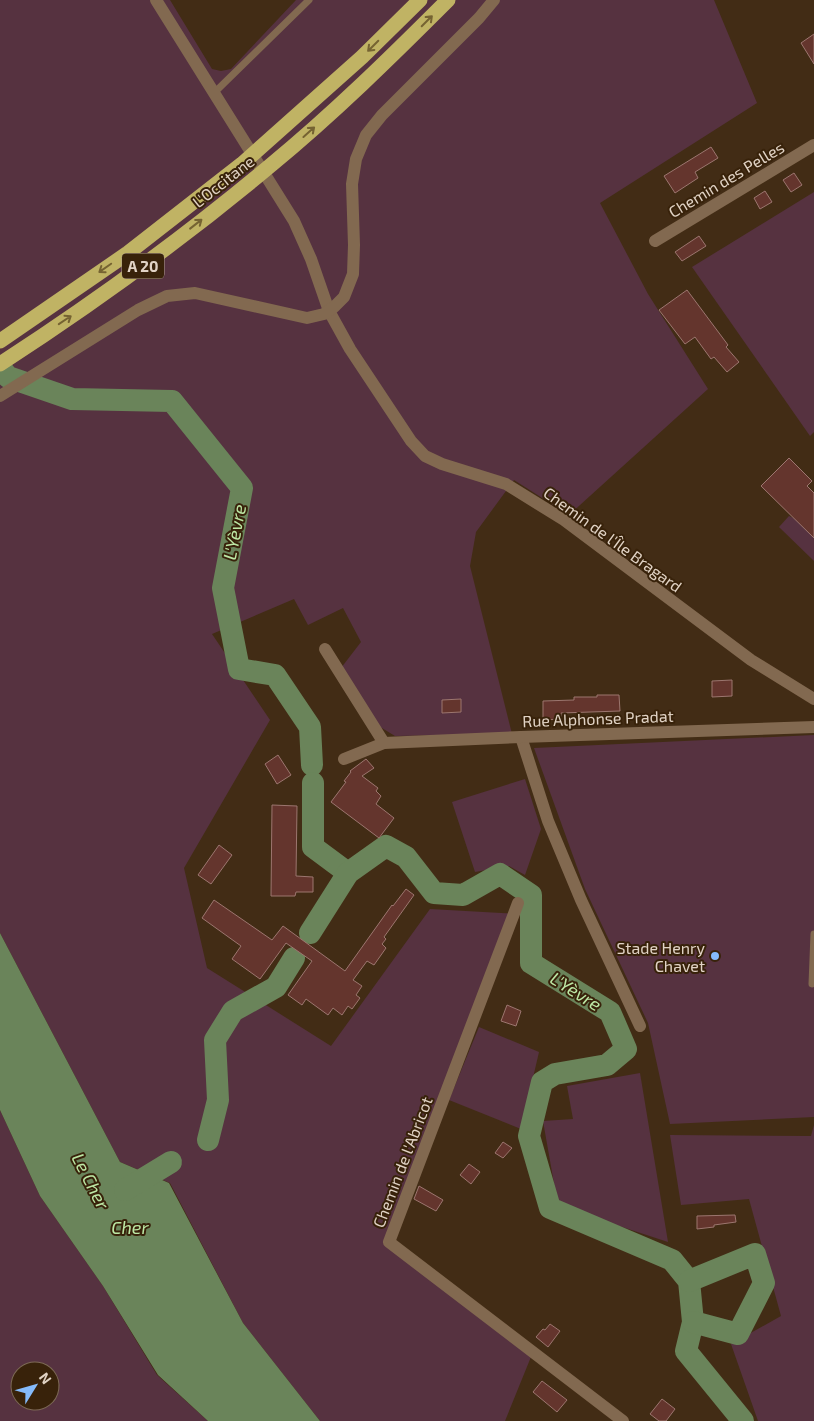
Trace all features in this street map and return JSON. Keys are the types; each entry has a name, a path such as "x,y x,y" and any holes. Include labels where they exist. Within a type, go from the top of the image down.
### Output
{"highway":[{"name":"L'Occitane","path":"0,341 128,253 263,147 362,57 420,0"},
{"name":"L'Occitane","path":"0,364 135,272 256,178 375,72 448,0"}],"street":[{"name":"Chemin de l'Île Bragard","path":"156,0 294,221 311,260 329,311 350,349 411,441 425,456 442,464 506,484 564,520 751,660 814,699"},
{"path":"0,396 138,310 167,296 194,293 307,318 329,311 344,297 353,274 352,184 356,159 366,135 382,115 479,18 494,0"},
{"name":"Chemin des Pelles","path":"654,241 814,145"},
{"path":"325,649 384,743"},
{"name":"Rue Alphonse Pradat","path":"344,760 384,743 814,727"},
{"path":"520,737 552,830 581,900 640,1026"},
{"name":"Chemin de l'Abricot","path":"518,902 389,1242 623,1421"}],"lane":[{"path":"214,92 309,0"},
{"path":"812,984 814,934"}],"shaded area":[{"path":"0,0 170,0 212,69 221,71 231,69 296,0 714,0 757,103 600,203 648,294 708,389 569,515 514,480 476,532 470,566 512,734 395,736 372,722 341,668 361,642 343,608 308,625 294,599 212,634 270,720 184,868 207,968 331,1046 430,909 517,914 391,1240 535,1347 505,1421 320,1421 243,1323 170,1183 120,1162 0,933"},
{"path":"814,192 814,432 810,436 692,267"},
{"path":"789,516 814,527 814,561 779,527"},
{"name":"Stade Henry Chavet","path":"814,735 814,1117 670,1124 648,1023 585,889 534,748"},
{"path":"525,779 541,829 525,875 509,866 475,872 452,802"},
{"path":"479,1027 539,1052 521,1129 449,1100"},
{"path":"640,1073 668,1242 558,1206 543,1121 573,1119 567,1086"},
{"path":"0,1110 40,1196 103,1286 157,1375 208,1421 0,1421"},
{"path":"814,1125 814,1421 758,1421 731,1344 781,1316 749,1199 681,1205 670,1135 811,1136"}],"water":[{"name":"Cher","path":"0,933 120,1162 169,1183 243,1323 320,1421 208,1421 158,1375 103,1286 40,1196 0,1110"}],"building":[{"path":"814,34 814,64 801,43"},
{"path":"711,147 718,158 695,172 698,178 675,193 664,176"},
{"path":"794,173 802,185 791,192 783,180"},
{"path":"765,191 772,202 760,209 754,198"},
{"path":"699,236 706,246 682,261 675,252"},
{"path":"687,290 728,345 726,347 739,362 727,372 714,357 711,359 695,337 685,344 659,310"},
{"path":"789,458 812,481 807,486 814,493 814,538 761,486"},
{"path":"732,680 732,696 712,697 712,681"},
{"path":"597,695 619,695 620,711 561,713 561,719 543,720 543,701 574,700 574,697 597,697"},
{"path":"461,699 461,712 442,713 442,700"},
{"path":"278,755 291,775 277,784 265,764"},
{"path":"366,759 374,768 362,776 378,788 376,791 381,796 376,804 394,818 379,838 331,802 346,782 344,781 350,771"},
{"path":"272,805 297,806 296,876 313,877 313,892 296,892 295,896 271,896"},
{"path":"219,845 232,855 211,884 198,875"},
{"path":"406,889 414,895 384,937 386,939 382,944 386,948 374,965 367,961 353,980 362,986 356,995 360,998 352,1009 348,1006 342,1015 333,1008 328,1015 306,999 302,1005 288,995 312,961 286,943 260,979 232,959 241,946 202,918 214,900 272,940 283,926 345,971 392,905"},
{"path":"507,1005 521,1011 516,1026 501,1021"},
{"path":"503,1142 512,1148 503,1158 495,1153"},
{"path":"469,1164 480,1172 471,1184 460,1175"},
{"path":"419,1186 443,1200 436,1211 414,1199"},
{"path":"735,1215 736,1222 697,1229 697,1216"},
{"path":"550,1324 560,1331 548,1347 536,1337"},
{"path":"542,1381 567,1400 557,1412 533,1392"},
{"path":"662,1399 675,1409 666,1421 659,1421 650,1414"}],"waterway":[{"name":"L'Yèvre","path":"0,367 8,377 72,399 172,401 242,488 223,588 239,669 275,675 310,727 312,765"},
{"name":"L'Yèvre","path":"313,783 313,847 348,873"},
{"name":"L'Yèvre","path":"310,933 348,873 386,846 406,857 434,893 463,895 500,874 531,895 531,963 610,1012 626,1049 607,1065 555,1074 542,1082 529,1136 550,1208 672,1260 689,1281 693,1322 686,1351 743,1421"},
{"name":"L'Yèvre","path":"208,1140 218,1100 215,1040 233,1011 276,987 294,958"},
{"name":"L'Yèvre","path":"125,1190 171,1162"},
{"name":"L'Yèvre","path":"689,1281 755,1254 764,1283 738,1334 693,1322"}],"place":[{"name":"Stade Henry Chavet","path":"715,956"}],"water label":[{"name":"Le Cher","path":"91,1181"}]}
